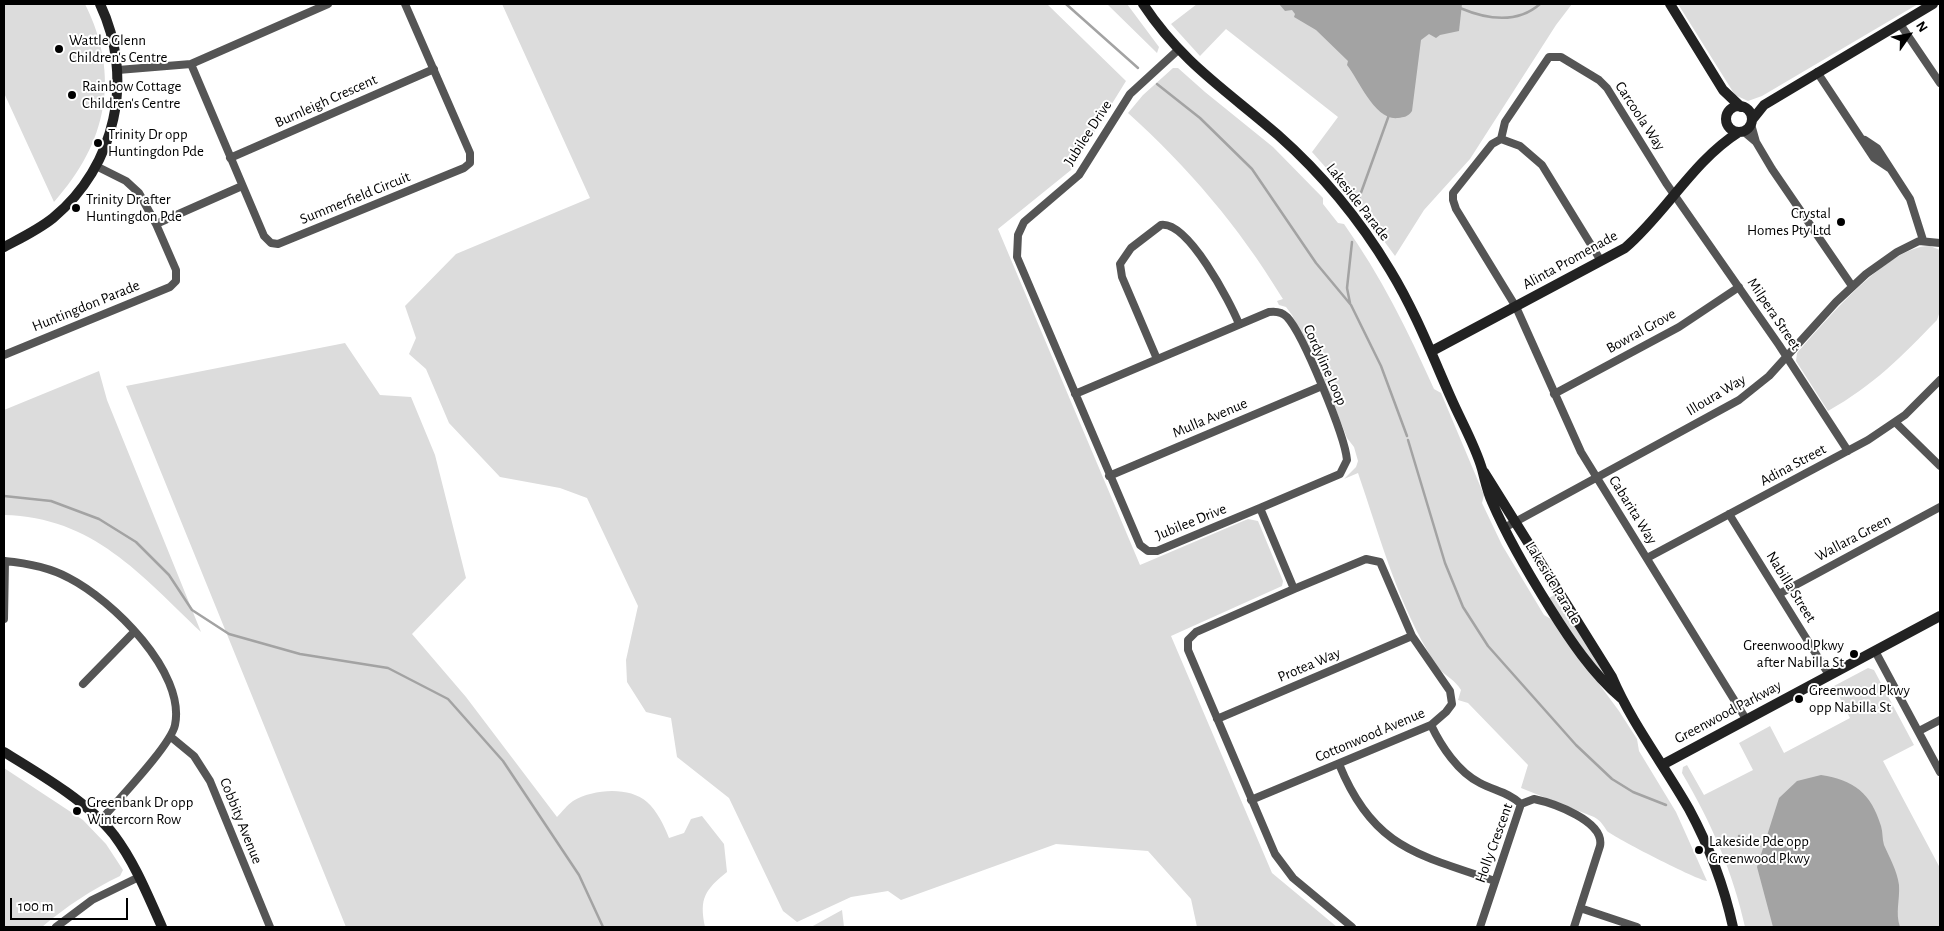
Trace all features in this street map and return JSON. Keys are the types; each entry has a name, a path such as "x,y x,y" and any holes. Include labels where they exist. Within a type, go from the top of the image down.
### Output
{"street":[{"path":"4,247 52,219 78,192 96,166 108,141 116,108 118,70 112,32 100,4"},
{"path":"118,70 191,64 328,4"},
{"name":"Summerfield Circuit","path":"191,64 264,236 269,242 276,244 466,167 471,159 405,4"},
{"name":"Lakeside Parade","path":"1143,4 1178,50 1211,81 1292,148 1344,205 1390,269 1432,352 1482,469 1491,500 1504,528 1563,629 1596,674 1621,698"},
{"path":"1670,4 1723,90 1750,113 1756,142 1780,182 1852,286"},
{"path":"1727,118 1734,108 1764,104 1933,4"},
{"path":"1900,24 1940,83"},
{"name":"Jubilee Drive","path":"1178,50 1138,86 1116,114 1084,168 1072,181 1030,215 1018,235 1017,257 1137,541 1148,551 1162,550 1260,508"},
{"name":"Carcoola Way","path":"1502,139 1505,122 1543,63 1549,57 1562,57 1599,80 1607,88 1675,195"},
{"name":"Burnleigh Crescent","path":"230,158 434,69"},
{"path":"1817,72 1863,139 1877,148 1914,207 1923,240 1940,244"},
{"path":"1723,90 1727,118 1732,130 1741,132 1756,142"},
{"path":"1741,132 1764,104"},
{"name":"Alinta Promenade","path":"1720,144 1727,118"},
{"name":"Alinta Promenade","path":"1432,352 1602,261 1632,242 1720,144 1741,132"},
{"path":"1502,139 1520,146 1542,165 1602,261"},
{"name":"Cabarita Way","path":"1502,139 1488,148 1456,189 1453,200 1516,307 1573,436 1746,719"},
{"name":"Huntingdon Parade","path":"4,355 179,282 176,270 146,202 135,188 126,181 96,166"},
{"path":"156,224 242,186"},
{"name":"Milpera Street","path":"1675,195 1787,356 1848,451"},
{"path":"1157,359 1122,278 1120,264 1130,248 1161,225 1166,224 1176,228 1196,251 1226,295 1239,324"},
{"name":"Illoura Way","path":"1504,528 1739,400 1764,381 1852,286 1897,252 1923,240"},
{"name":"Bowral Grove","path":"1554,394 1679,327 1739,287"},
{"name":"Cordyline Loop","path":"1075,394 1269,312 1278,311 1285,315 1322,386 1347,455 1346,465 1340,474 1260,508"},
{"name":"Adina Street","path":"1647,558 1848,451 1896,423 1940,380"},
{"name":"Mulla Avenue","path":"1109,476 1322,386"},
{"path":"1896,423 1940,466"},
{"name":"Lakeside Parade","path":"1482,469 1612,677 1621,698 1662,765 1703,838 1719,877 1733,927"},
{"name":"Wallara Green","path":"1778,594 1940,507"},
{"path":"1260,508 1294,589 1196,632 1189,638 1188,650 1251,800 1281,864 1293,878 1352,927"},
{"name":"Nabilla Street","path":"1729,514 1829,675"},
{"name":"Cottonwood Avenue","path":"1251,800 1431,725 1450,709 1452,695 1412,636 1384,566 1376,560 1366,559 1294,589"},
{"path":"4,619 4,561 37,566 70,578 96,596 134,632 154,654 168,682 176,715 171,737 101,820"},
{"name":"Greenwood Parkway","path":"1662,765 1940,616"},
{"path":"83,684 134,632"},
{"name":"Protea Way","path":"1217,719 1412,636"},
{"path":"1875,650 1940,772"},
{"path":"1919,731 1940,720"},
{"path":"1431,725 1442,746 1474,779 1508,794 1521,804"},
{"name":"Cobbity Avenue","path":"171,737 194,756 210,781 270,927"},
{"path":"4,752 80,803 101,820 125,851 162,927"},
{"path":"1338,764 1361,809 1397,842 1427,858 1495,881"},
{"name":"Holly Crescent","path":"1480,927 1521,804 1534,799 1579,816 1599,833 1600,846 1574,927"},
{"path":"56,927 92,900 139,877"},
{"path":"1580,908 1637,927"}],"shaded area":[{"path":"4,4 85,4 96,31 103,57 105,83 103,108 97,132 72,180 54,202 4,93"},
{"path":"502,4 1047,4 1126,81 1071,170 998,229 1140,565 1248,519 1258,521 1283,581 1282,586 1171,636 1272,873 1337,927 1197,927 1191,899 1148,851 1056,844 901,900 888,891 851,897 797,922 783,911 729,798 677,757 671,718 646,712 627,682 626,660 638,606 587,498 560,488 500,477 449,423 426,369 409,354 416,338 405,306 456,254 590,198"},
{"path":"1107,4 1127,4 1159,47 1157,53"},
{"path":"1197,4 1572,4 1556,25 1470,159 1424,210 1395,256 1351,196 1312,152 1338,117 1226,29 1200,56 1171,24"},
{"path":"1279,4 1462,4 1459,31 1440,35 1436,38 1429,34 1421,40 1412,111 1407,116 1398,118 1390,117 1375,107 1347,65 1348,61 1316,30 1294,17 1295,14 1292,10 1285,11"},
{"path":"1678,4 1918,4 1762,96 1748,101 1735,95"},
{"path":"1173,68 1178,68 1273,147 1323,198 1323,204 1338,223 1344,224 1393,304 1434,389 1441,393 1484,495 1482,503 1502,545 1544,615 1551,619 1619,711 1637,739 1639,751 1676,812 1707,881 1673,867 1624,841 1607,831 1594,817 1521,788 1528,765 1468,703 1458,700 1461,690 1434,662 1406,607 1388,563 1358,473 1344,479 1356,467 1358,461 1354,447 1347,438 1324,379 1292,315 1286,307 1279,305 1277,301 1283,299 1230,222 1192,176 1128,113 1143,95"},
{"path":"1930,246 1940,250 1940,311 1937,320 1873,381 1828,411 1796,361 1797,353 1840,306 1877,272 1895,258 1913,249"},
{"path":"345,343 380,395 411,397 435,455 466,578 412,634 466,697 557,817 571,803 581,797 611,791 631,793 647,802 660,818 669,838 684,833 691,819 702,816 724,844 727,872 713,884 706,895 703,909 705,927 346,927 126,386"},
{"path":"99,371 107,400 201,632 136,570 90,538 64,526 36,518 4,515 4,410"},
{"path":"1556,594 1606,675 1604,676 1584,652 1549,598"},
{"path":"1868,668 1874,670 1914,745 1883,761 1940,868 1940,927 1745,927 1734,887 1720,848 1682,773 1683,767 1687,765 1704,795 1753,770 1739,743 1770,726 1784,753 1850,718 1834,686"},
{"path":"4,768 83,820 106,844 123,870 120,876 80,899 42,927 4,927"},
{"path":"1821,775 1843,780 1852,785 1860,790 1872,805 1881,826 1884,845 1898,880 1898,917 1900,927 1773,927 1757,867 1779,798 1797,781"},
{"path":"842,910 844,927 811,927"}],"waterway":[{"path":"1066,4 1138,68"},
{"path":"1460,8 1480,15 1501,18 1521,15 1531,11 1540,4"},
{"path":"1157,84 1200,118 1252,169 1316,263 1351,305 1381,366 1407,436"},
{"path":"1358,201 1389,115"},
{"path":"1350,303 1347,288 1352,242"},
{"path":"1408,440 1445,563 1463,607 1488,646 1576,745 1612,779 1633,792 1666,805"},
{"path":"4,496 51,501 99,519 136,542 169,575 192,610 229,634 300,654 388,668 448,699 503,761 579,875 603,927"},
{"path":"1739,836 1767,848"}],"place":[{"name":"Wattle Glenn Children's Centre","path":"59,49"},
{"name":"Rainbow Cottage Children's Centre","path":"72,95"},
{"name":"Trinity Dr opp Huntingdon Pde","path":"98,143"},
{"name":"Trinity Dr after Huntingdon Pde","path":"76,208"},
{"name":"Crystal Homes Pty Ltd","path":"1841,222"},
{"name":"Greenwood Pkwy after Nabilla St","path":"1854,654"},
{"name":"Greenwood Pkwy opp Nabilla St","path":"1799,699"},
{"name":"Greenbank Dr opp Wintercorn Row","path":"77,811"},
{"name":"Lakeside Pde opp Greenwood Pkwy","path":"1699,850"}]}
